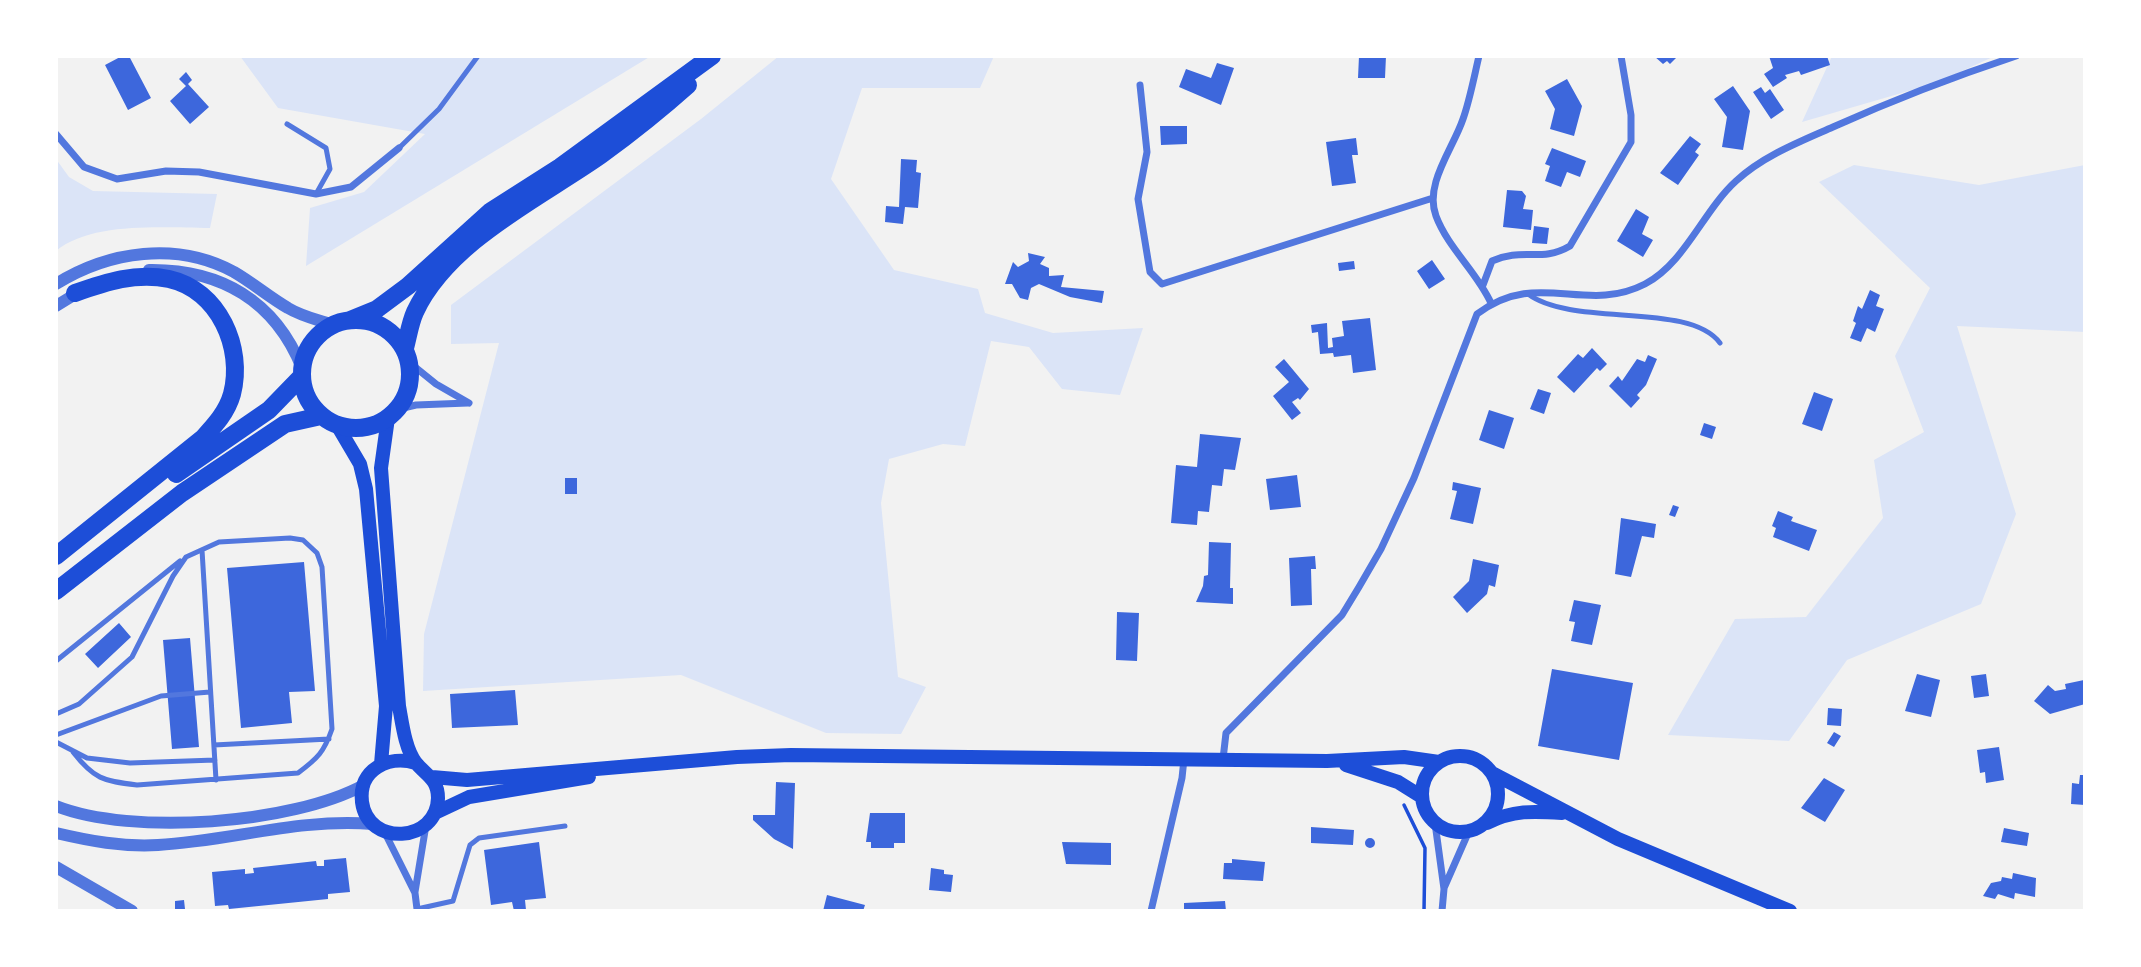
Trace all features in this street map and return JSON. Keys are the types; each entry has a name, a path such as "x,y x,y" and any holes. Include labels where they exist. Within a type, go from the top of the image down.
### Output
{"main road":[{"path":"382,764 386,706 366,489 360,464 329,421 309,402 302,372 307,350 318,336 341,323 377,309 408,286 491,211 560,167 712,56"},
{"path":"431,819 438,801 432,777 416,763 399,706 381,468 394,414 408,390 407,356 414,313 430,288 458,256 505,217 600,156 665,106 721,56"},
{"path":"56,556 203,439 222,416 232,395 235,373 234,348 227,327 213,306 198,293 171,279 133,276 75,293"},
{"path":"341,323 368,321 384,328 407,356"},
{"path":"56,568 168,478 269,410 302,372"},
{"path":"56,591 182,493 285,424 329,421 355,428 372,426 394,414"},
{"path":"432,777 467,780 737,757 791,755 1327,761 1404,757 1440,762 1462,756 1474,758 1492,773 1618,839 1688,866 1790,911"},
{"path":"416,763 393,760 382,764 368,776 363,785 362,806 379,828 399,835 414,833 431,819 469,797 586,778 628,767"},
{"path":"1327,761 1372,771 1422,797"},
{"path":"1440,762 1426,777 1422,797 1424,807 1435,823 1457,832 1476,828 1506,813 1522,810 1569,814"},
{"path":"1476,828 1490,817 1498,797 1492,773"}],"street":[{"path":"1479,56 1463,120 1433,198 1435,215 1443,230 1483,285 1491,303"},
{"path":"1483,285 1492,261 1509,254 1554,256 1570,246 1631,142 1631,115 1620,56"},
{"path":"1223,759 1226,733 1342,615 1381,549 1414,478 1477,314 1491,303 1525,292 1539,290 1598,297 1625,293 1647,283 1667,267 1735,181 1777,152 1921,88 2016,56"},
{"path":"1140,85 1147,152 1138,199 1150,272 1162,284 1433,198"},
{"path":"56,134 84,167 117,179 166,171 199,172 316,194 351,187 399,148"},
{"path":"56,284 77,271 108,260 170,254 200,259 232,271 290,309 341,323"},
{"path":"56,306 75,293 109,278 140,270 173,270 207,276 238,290 264,309 283,329 302,372"},
{"path":"394,414 416,405 469,403 436,384 407,356"},
{"path":"1151,911 1180,791 1184,759"},
{"path":"56,806 108,820 203,821 292,810 334,799 363,785"},
{"path":"417,909 415,892 431,819"},
{"path":"56,833 108,845 155,846 296,824 341,821 379,828 415,892"},
{"path":"1435,823 1444,889 1442,911"},
{"path":"1444,889 1476,828"},
{"path":"56,867 132,911"}],"lane":[{"path":"399,148 439,109 478,56"},
{"path":"287,124 327,148 330,169 316,194"},
{"path":"1525,292 1539,302 1598,314 1688,323 1715,336 1720,344"},
{"path":"56,661 186,557 219,542 290,538 303,540 317,553 321,567 332,716 325,750 298,773 137,785 111,782 91,774 73,752"},
{"path":"201,550 216,780"},
{"path":"56,714 79,704 132,657 173,576 186,557"},
{"path":"56,735 161,696 210,692"},
{"path":"214,745 329,739"},
{"path":"56,742 87,758 130,763 215,760"},
{"path":"417,909 453,901 470,845 479,838 565,826"}],"path":[{"path":"1402,801 1424,848 1424,911"}],"shaded area":[{"path":"240,56 651,56 306,266 310,208 364,192 425,134 278,108"},
{"path":"779,56 994,56 980,88 862,88 831,179 894,270 978,289 985,313 1053,333 1143,328 1120,395 1062,389 1029,347 991,341 965,446 943,444 889,459 881,503 898,677 926,687 901,734 826,733 681,675 423,691 424,634 499,343 451,344 451,305 701,119"},
{"path":"1832,56 1995,56 1936,83 1802,122"},
{"path":"56,159 69,177 93,191 217,194 210,228 151,227 109,231 71,241 56,251"},
{"path":"1854,165 1979,185 2085,165 2085,332 1957,326 2016,514 1981,604 1847,660 1789,741 1668,735 1735,619 1806,617 1883,518 1874,460 1924,432 1895,356 1930,288 1819,182"}],"building":[{"path":"122,56 129,56 151,98 128,110 105,65"},
{"path":"1359,56 1386,56 1385,78 1358,78"},
{"path":"1654,56 1678,56 1670,64 1667,61 1663,64"},
{"path":"1769,56 1827,56 1830,65 1801,75 1799,71 1785,75 1787,78 1773,87 1764,74 1773,68"},
{"path":"1217,63 1234,68 1221,105 1179,87 1186,69 1211,78"},
{"path":"186,72 192,80 188,84 209,107 190,124 170,101 186,86 179,79"},
{"path":"1567,79 1582,106 1574,136 1550,129 1555,109 1545,91"},
{"path":"1733,86 1750,111 1743,150 1722,147 1727,117 1714,99"},
{"path":"1761,87 1765,93 1770,89 1784,110 1771,119 1753,92"},
{"path":"1160,126 1187,126 1187,144 1161,145"},
{"path":"1690,136 1701,144 1695,152 1699,155 1678,185 1660,173"},
{"path":"1356,138 1358,155 1352,155 1356,183 1332,186 1326,142"},
{"path":"1552,148 1586,161 1580,177 1567,172 1561,187 1545,181 1550,166 1545,164"},
{"path":"901,159 917,160 916,172 921,173 918,208 905,207 903,224 885,222 886,206 899,207"},
{"path":"1507,190 1522,191 1526,196 1523,209 1533,210 1531,230 1503,227"},
{"path":"1636,209 1649,217 1642,234 1653,240 1643,257 1617,241"},
{"path":"1534,226 1549,228 1547,244 1532,243"},
{"path":"1028,253 1045,257 1040,264 1049,268 1049,276 1064,275 1061,287 1104,291 1102,303 1070,297 1039,284 1031,288 1028,300 1020,298 1012,284 1005,284 1013,262 1018,267 1029,261"},
{"path":"1432,260 1445,279 1429,289 1417,271"},
{"path":"1354,261 1355,269 1339,271 1338,263"},
{"path":"1870,290 1880,295 1876,306 1884,309 1875,332 1867,328 1861,342 1850,338 1856,323 1853,321 1858,306 1862,309"},
{"path":"1370,318 1376,370 1353,373 1351,355 1334,357 1333,353 1320,354 1318,332 1312,333 1311,325 1327,323 1328,348 1333,347 1332,338 1344,336 1342,321"},
{"path":"1592,348 1607,364 1600,371 1597,368 1574,393 1557,377 1578,354 1583,358"},
{"path":"1648,355 1657,359 1646,385 1637,395 1640,398 1631,408 1609,386 1618,376 1622,381 1637,359 1645,362"},
{"path":"1284,359 1309,389 1300,400 1298,398 1292,402 1301,413 1292,420 1273,396 1289,382 1275,367"},
{"path":"1538,389 1551,393 1544,414 1530,409"},
{"path":"1814,392 1833,399 1822,431 1802,424"},
{"path":"1489,410 1514,418 1504,449 1479,440"},
{"path":"1704,423 1716,427 1712,439 1700,435"},
{"path":"1200,434 1241,438 1235,470 1224,469 1222,486 1212,485 1209,512 1198,511 1197,525 1171,523 1176,465 1197,467"},
{"path":"1297,475 1301,507 1270,510 1266,479"},
{"path":"565,478 577,478 577,494 565,494"},
{"path":"1453,482 1481,488 1473,524 1450,519 1457,491 1452,490"},
{"path":"1673,505 1679,507 1675,517 1669,515"},
{"path":"1778,511 1793,517 1791,521 1817,530 1809,551 1773,537 1776,528 1772,526"},
{"path":"1621,518 1656,524 1654,538 1642,536 1631,577 1615,574"},
{"path":"1209,542 1231,543 1230,588 1233,588 1233,604 1196,602 1204,576 1208,575"},
{"path":"1315,556 1316,569 1311,569 1312,605 1291,606 1289,558"},
{"path":"1473,559 1499,565 1495,587 1489,585 1487,594 1467,613 1453,597 1469,581"},
{"path":"304,562 315,691 289,692 292,723 241,728 227,568"},
{"path":"1574,600 1601,605 1592,645 1571,641 1575,622 1569,621"},
{"path":"1117,612 1139,613 1137,661 1116,660"},
{"path":"119,623 131,637 98,668 85,654"},
{"path":"190,638 199,747 172,749 163,640"},
{"path":"1552,669 1633,683 1619,760 1538,746"},
{"path":"1917,674 1940,680 1931,717 1905,711"},
{"path":"1986,674 1989,696 1974,698 1971,676"},
{"path":"2084,680 2085,704 2050,714 2034,701 2048,685 2055,691 2066,689 2065,684"},
{"path":"515,690 518,725 452,728 450,694"},
{"path":"1828,708 1842,709 1841,726 1827,725"},
{"path":"1834,732 1841,736 1834,747 1827,743"},
{"path":"1999,747 2004,780 1986,783 1985,772 1980,773 1977,750"},
{"path":"2080,775 2085,775 2085,805 2071,804 2072,783 2079,784"},
{"path":"1824,778 1845,790 1825,822 1801,808"},
{"path":"776,782 795,783 793,849 774,839 753,820 753,815 775,815"},
{"path":"870,813 905,813 905,843 894,843 894,848 871,848 871,842 866,842"},
{"path":"1311,827 1354,830 1353,845 1311,843"},
{"path":"2004,828 2029,833 2027,846 2001,842"},
{"path":"1370,838 1374,839 1374,847 1370,848 1366,847 1365,843 1366,839"},
{"path":"539,842 546,898 525,900 526,910 514,911 512,902 491,905 484,850"},
{"path":"1062,842 1111,843 1111,865 1066,864"},
{"path":"346,858 350,892 328,894 328,899 229,909 228,905 215,906 212,872 245,869 245,874 254,873 253,868 316,861 317,866 324,866 324,860"},
{"path":"1232,859 1265,862 1263,881 1223,879 1224,863 1232,863"},
{"path":"931,868 953,875 951,892 929,890"},
{"path":"2013,873 2036,878 2035,897 2015,893 2014,899 1998,894 1995,899 1983,896 1991,883 2001,881 2002,877 2012,879"},
{"path":"827,895 865,905 863,911 823,911"},
{"path":"184,900 185,909 175,910 175,901"},
{"path":"1225,901 1226,911 1184,911 1184,903"}]}
